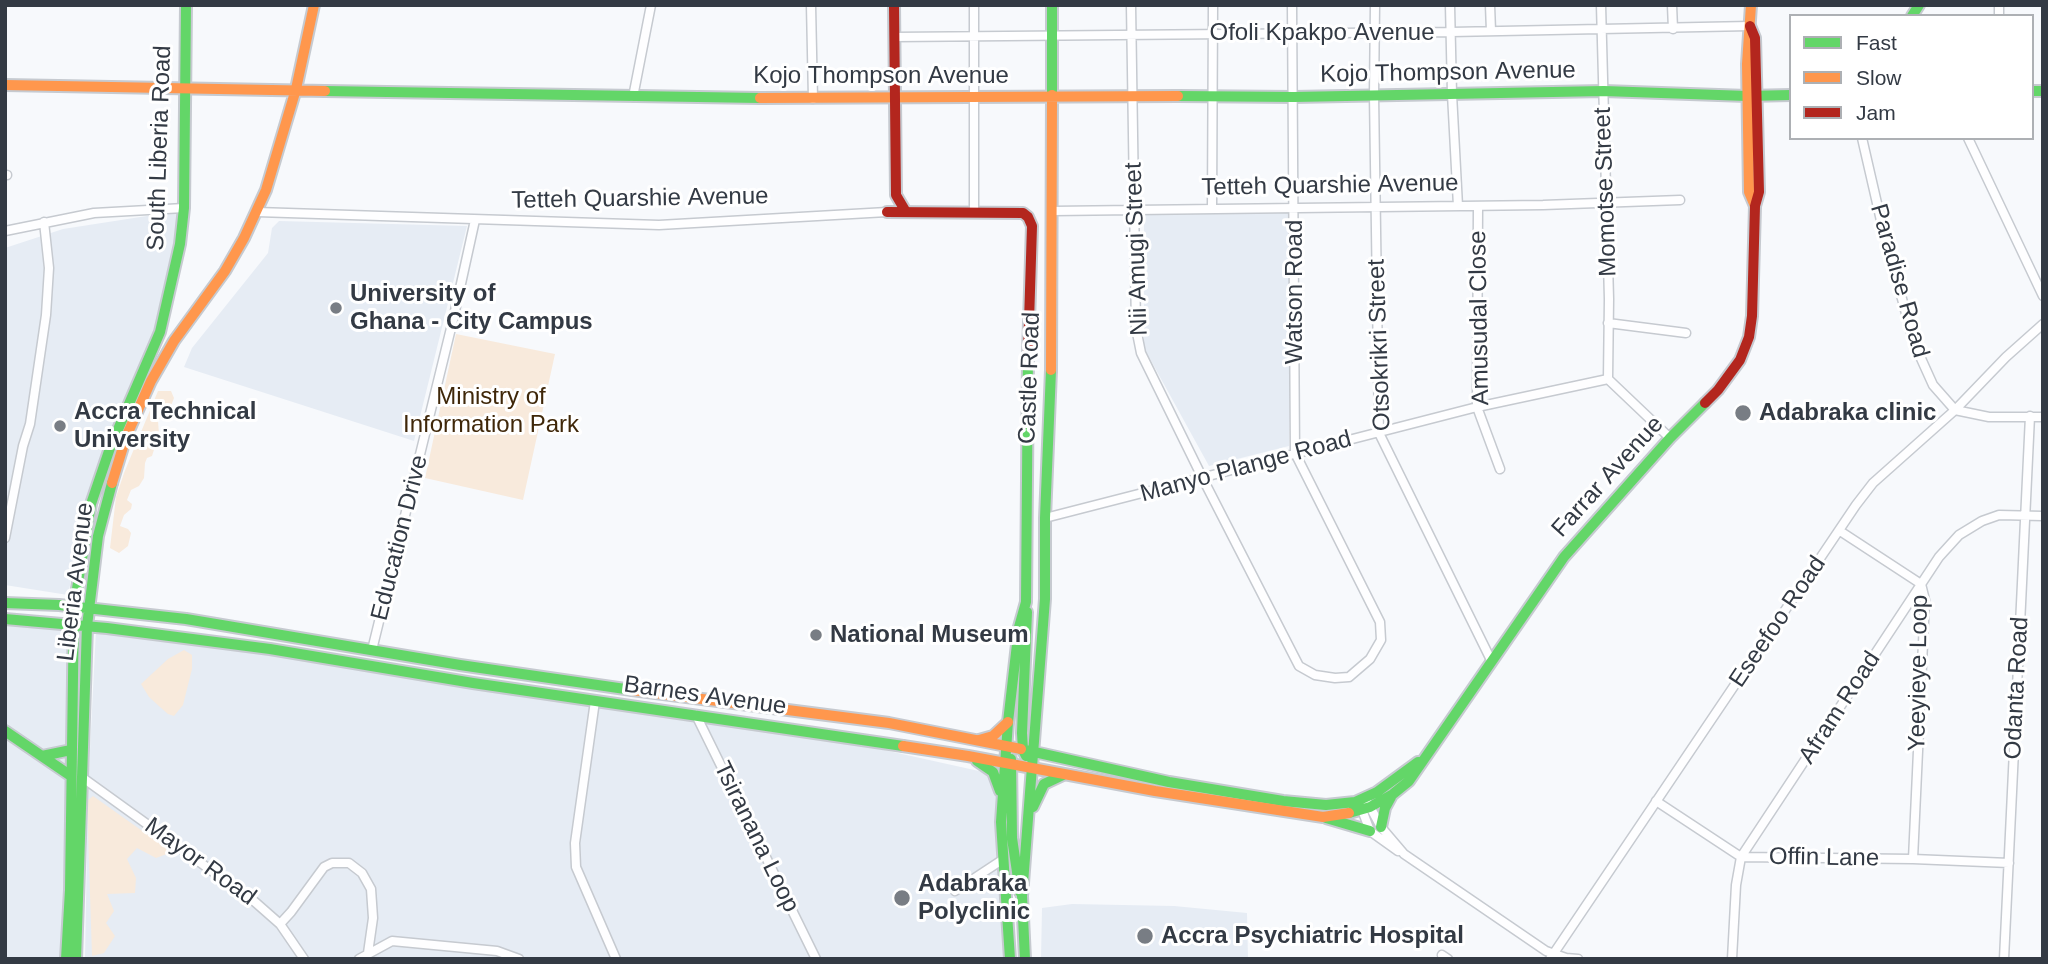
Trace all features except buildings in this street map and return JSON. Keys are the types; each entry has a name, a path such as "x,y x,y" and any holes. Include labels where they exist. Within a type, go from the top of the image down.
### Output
{"main road":[{"name":"South Liberia Road","path":"160,332 180,244 184,208 186,5"},
{"name":"Liberia Avenue","path":"76,959 87,626 98,536 114,470 136,410 174,341 225,271 257,212 274,167 296,89 314,5"},
{"path":"894,5 896,195 906,212"},
{"name":"Castle Road","path":"1026,959 1022,896 1033,768 1028,753 1036,732 1045,599 1045,518 1053,332 1052,5"},
{"name":"Farrar Avenue","path":"1393,794 1409,781 1564,557 1670,438 1729,377 1740,360 1749,337 1754,281 1755,206 1749,192 1755,38 1750,26 1751,5"},
{"name":"Kojo Thompson Avenue","path":"5,85 813,99 1132,95 1294,97 1604,92 1789,95"},
{"path":"887,212 896,195"},
{"name":"Tetteh Quarshie Avenue","path":"887,212 1023,213"},
{"name":"Castle Road","path":"1010,959 1002,860 1002,802 1009,763 1006,747 1019,627 1026,602 1026,424 1032,226 1023,213"},
{"name":"Liberia Avenue","path":"65,959 69,890 73,625 90,504 110,448 160,332"},
{"path":"160,332 174,341"},
{"path":"1029,332 1053,332"},
{"path":"1022,896 1018,887 1012,838 1009,763 1028,753 1026,602"},
{"name":"Barnes Avenue","path":"5,603 89,608 186,619 714,702 869,720 1168,782 1283,801 1326,805 1364,804"},
{"name":"Barnes Avenue","path":"5,619 87,626 271,649 595,701 968,756 1155,791 1323,817 1393,794"},
{"path":"977,741 993,736 1008,722"},
{"path":"5,731 71,776"},
{"path":"1036,732 1045,748 1064,759"},
{"path":"42,756 71,750"},
{"path":"968,756 993,772 1002,802"},
{"name":"Farrar Avenue","path":"1364,804 1425,756"},
{"path":"1029,820 1044,784 1055,777 1068,774"},
{"path":"1323,817 1375,829 1393,794"}],"street":[{"path":"633,97 651,5"},
{"path":"811,5 813,99"},
{"path":"974,5 974,212"},
{"name":"Nii Amugi Street","path":"1132,5 1136,328 1141,353 1300,666 1315,675 1349,677 1370,659 1381,640 1380,622 1295,453"},
{"path":"1212,208 1213,5"},
{"name":"Watson Road","path":"1292,5 1295,453"},
{"name":"Otsokrikri Street","path":"1375,5 1379,433 1491,660"},
{"path":"1450,5 1458,206"},
{"path":"1490,5 1491,31"},
{"name":"Momotse Street","path":"1601,5 1608,379"},
{"path":"1672,5 1673,29"},
{"name":"Ofoli Kpakpo Avenue","path":"895,37 1451,32 1750,26"},
{"name":"Paradise Road","path":"1862,140 1914,343 1933,385 1955,411"},
{"path":"1969,140 2043,296"},
{"name":"Tetteh Quarshie Avenue","path":"1054,211 1680,200"},
{"name":"Amusudal Close","path":"1478,205 1478,407 1500,469"},
{"path":"5,231 94,213 184,208"},
{"name":"Tetteh Quarshie Avenue","path":"257,212 659,225 887,212"},
{"name":"Education Drive","path":"372,650 475,220"},
{"path":"5,538 23,446 30,424 46,315 49,268 44,222"},
{"path":"1608,323 1686,333"},
{"name":"Eseefoo Road","path":"1552,957 1873,483 1955,411 2006,356 2043,324"},
{"path":"1608,379 1670,438"},
{"name":"Manyo Plange Road","path":"1045,518 1478,407 1608,379"},
{"path":"1955,411 1989,417 2043,417"},
{"name":"Odanta Road","path":"2004,959 2030,416"},
{"name":"Afram Road","path":"1732,959 1736,885 1741,858 1940,556 1959,535 1999,515 2043,516"},
{"name":"Yeeyieye Loop","path":"1840,531 1921,584 1925,600 1913,859"},
{"path":"595,701 575,843 576,867 580,883 617,959"},
{"name":"Tsiranana Loop","path":"696,715 816,959"},
{"name":"Mayor Road","path":"83,778 255,902 280,923 304,959"},
{"name":"Offin Lane","path":"1656,801 1741,858 1913,859 2009,863"},
{"path":"1364,804 1375,829 1404,853 1552,957 1578,959"},
{"path":"956,891 1002,860"},
{"path":"280,923 324,867 332,863 349,863 362,873 371,889 373,918 368,953"},
{"path":"359,959 392,942 497,951 519,959"}],"shaded area":[{"path":"1144,210 1292,211 1289,446 1209,466 1144,348"},
{"name":"Accra Technical University","path":"179,211 164,305 84,516 68,595 5,585 5,248 63,229"},
{"name":"University of Ghana - City Campus","path":"279,221 467,226 414,441 184,367 192,348 268,253 272,228"},
{"path":"5,624 70,626 66,917 61,959 5,959"},
{"path":"96,630 748,727 884,750 997,775 1004,959 85,959 88,790"},
{"name":"Accra Psychiatric Hospital","path":"1072,904 1174,906 1247,913 1248,959 1041,959 1042,908"}],"green space":[{"name":"Ministry of Information Park","path":"456,334 555,354 523,500 425,478"},
{"path":"158,391 171,391 174,398 169,411 158,421 159,434 152,456 147,458 145,463 144,478 139,486 131,490 127,500 132,504 131,509 124,515 120,526 131,533 128,546 119,553 110,548 116,497"},
{"path":"184,650 192,655 192,669 183,705 174,716 149,697 141,684 168,659"},
{"path":"93,796 172,852 156,858 137,848 127,859 136,878 135,893 107,894 114,911 106,923 115,936 104,953 92,956 87,801"}],"traffic: fast":[{"path":"66,959 70,890 74,607 91,504 110,448 160,332 180,244 184,208 186,5"},
{"path":"1052,5 1052,95"},
{"path":"1913,14 1919,5"},
{"path":"325,91 760,98"},
{"path":"1178,96 1294,97 1604,91 1789,95"},
{"path":"2034,91 2043,91"},
{"path":"1010,959 1001,822 1008,722 1019,627 1026,602 1028,354"},
{"path":"1025,959 1022,896 1045,599 1045,518 1051,370"},
{"path":"1349,813 1370,807 1409,781 1564,557 1670,438 1705,403"},
{"path":"76,959 87,626 98,536 112,483"},
{"path":"5,603 59,605 186,619 460,665 632,690"},
{"path":"1026,756 1022,733 1027,612"},
{"path":"5,619 107,628 270,649 473,683 903,746"},
{"path":"5,731 71,776"},
{"path":"1021,749 1169,782 1283,801 1326,805 1355,802 1377,792 1418,762"},
{"path":"42,756 71,750"},
{"path":"1011,759 1012,838 1020,892"},
{"path":"977,761 993,772 1000,791"},
{"path":"1033,807 1044,784 1063,775"},
{"path":"1381,827 1385,808 1391,797"},
{"path":"1326,818 1370,831"}],"traffic: slow":[{"path":"112,483 126,437 151,381 174,341 225,271 266,190 296,89 314,5"},
{"path":"1751,5 1747,64 1749,192 1755,206"},
{"path":"5,85 325,91"},
{"path":"1051,370 1052,95"},
{"path":"760,98 1178,96"},
{"path":"632,690 889,723 1021,749"},
{"path":"979,740 993,736 1008,722"},
{"path":"903,746 1155,791 1323,817 1349,813"}],"traffic: jam":[{"path":"894,5 896,195 906,212"},
{"path":"1705,403 1740,360 1749,337 1752,316 1755,206 1759,192 1755,38 1750,26"},
{"path":"887,212 1023,213 1028,217 1032,226 1028,354"}],"place":[{"name":"University of Ghana - City Campus","path":"336,308"},
{"name":"Adabraka clinic","path":"1743,413"},
{"name":"Accra Technical University","path":"60,426"},
{"name":"National Museum","path":"816,635"},
{"name":"Adabraka Polyclinic","path":"902,898"},
{"name":"Accra Psychiatric Hospital","path":"1145,936"}]}
